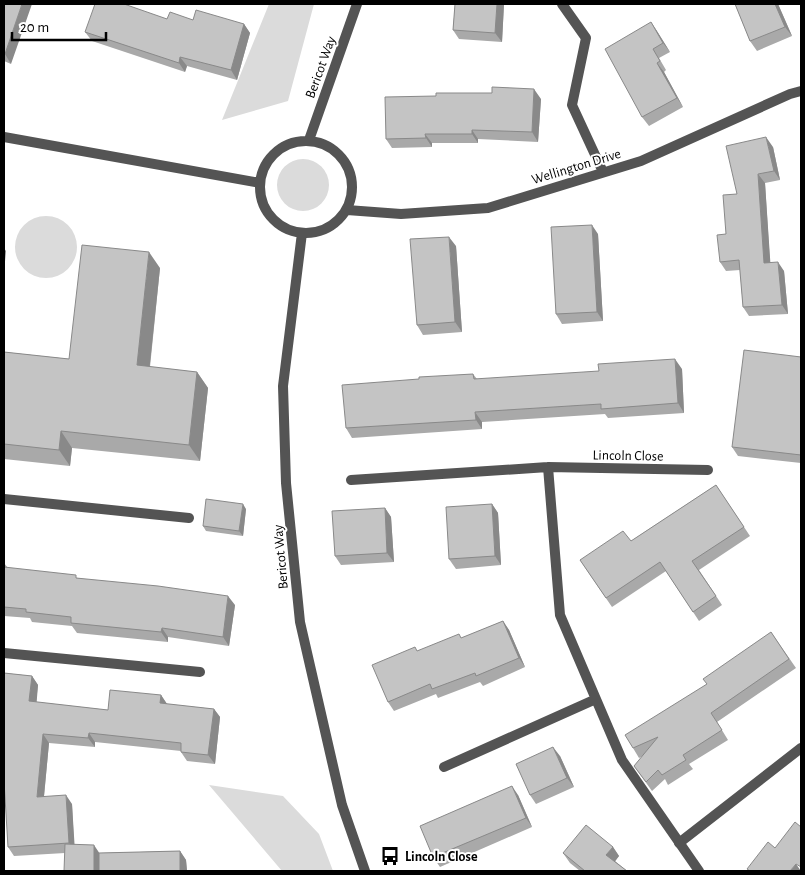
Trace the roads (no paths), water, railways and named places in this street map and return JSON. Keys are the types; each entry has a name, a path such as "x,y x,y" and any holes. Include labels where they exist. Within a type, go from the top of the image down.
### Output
{"street":[{"name":"Bericot Way","path":"309,140 357,4"},
{"path":"562,4 586,38 572,104 604,172"},
{"name":"Wellington Drive","path":"347,210 401,214 488,208 641,161 790,94 801,91"},
{"path":"4,138 260,183"},
{"path":"309,140 324,144 337,152 347,165 352,180 352,195 347,210 328,228 315,233 302,234 288,230 275,222 266,211 261,198 260,183 263,169 271,157 281,148 294,142 309,140"},
{"name":"Bericot Way","path":"302,234 283,386 286,484 299,612 342,805 365,871"},
{"path":"548,467 560,615 622,760 699,871"},
{"name":"Lincoln Close","path":"351,480 548,467 708,470"},
{"path":"4,498 189,518"},
{"path":"4,653 200,672"},
{"path":"444,767 596,699"},
{"path":"679,843 801,748"}],"place":[{"name":"Lincoln Close","path":"390,856"}]}
